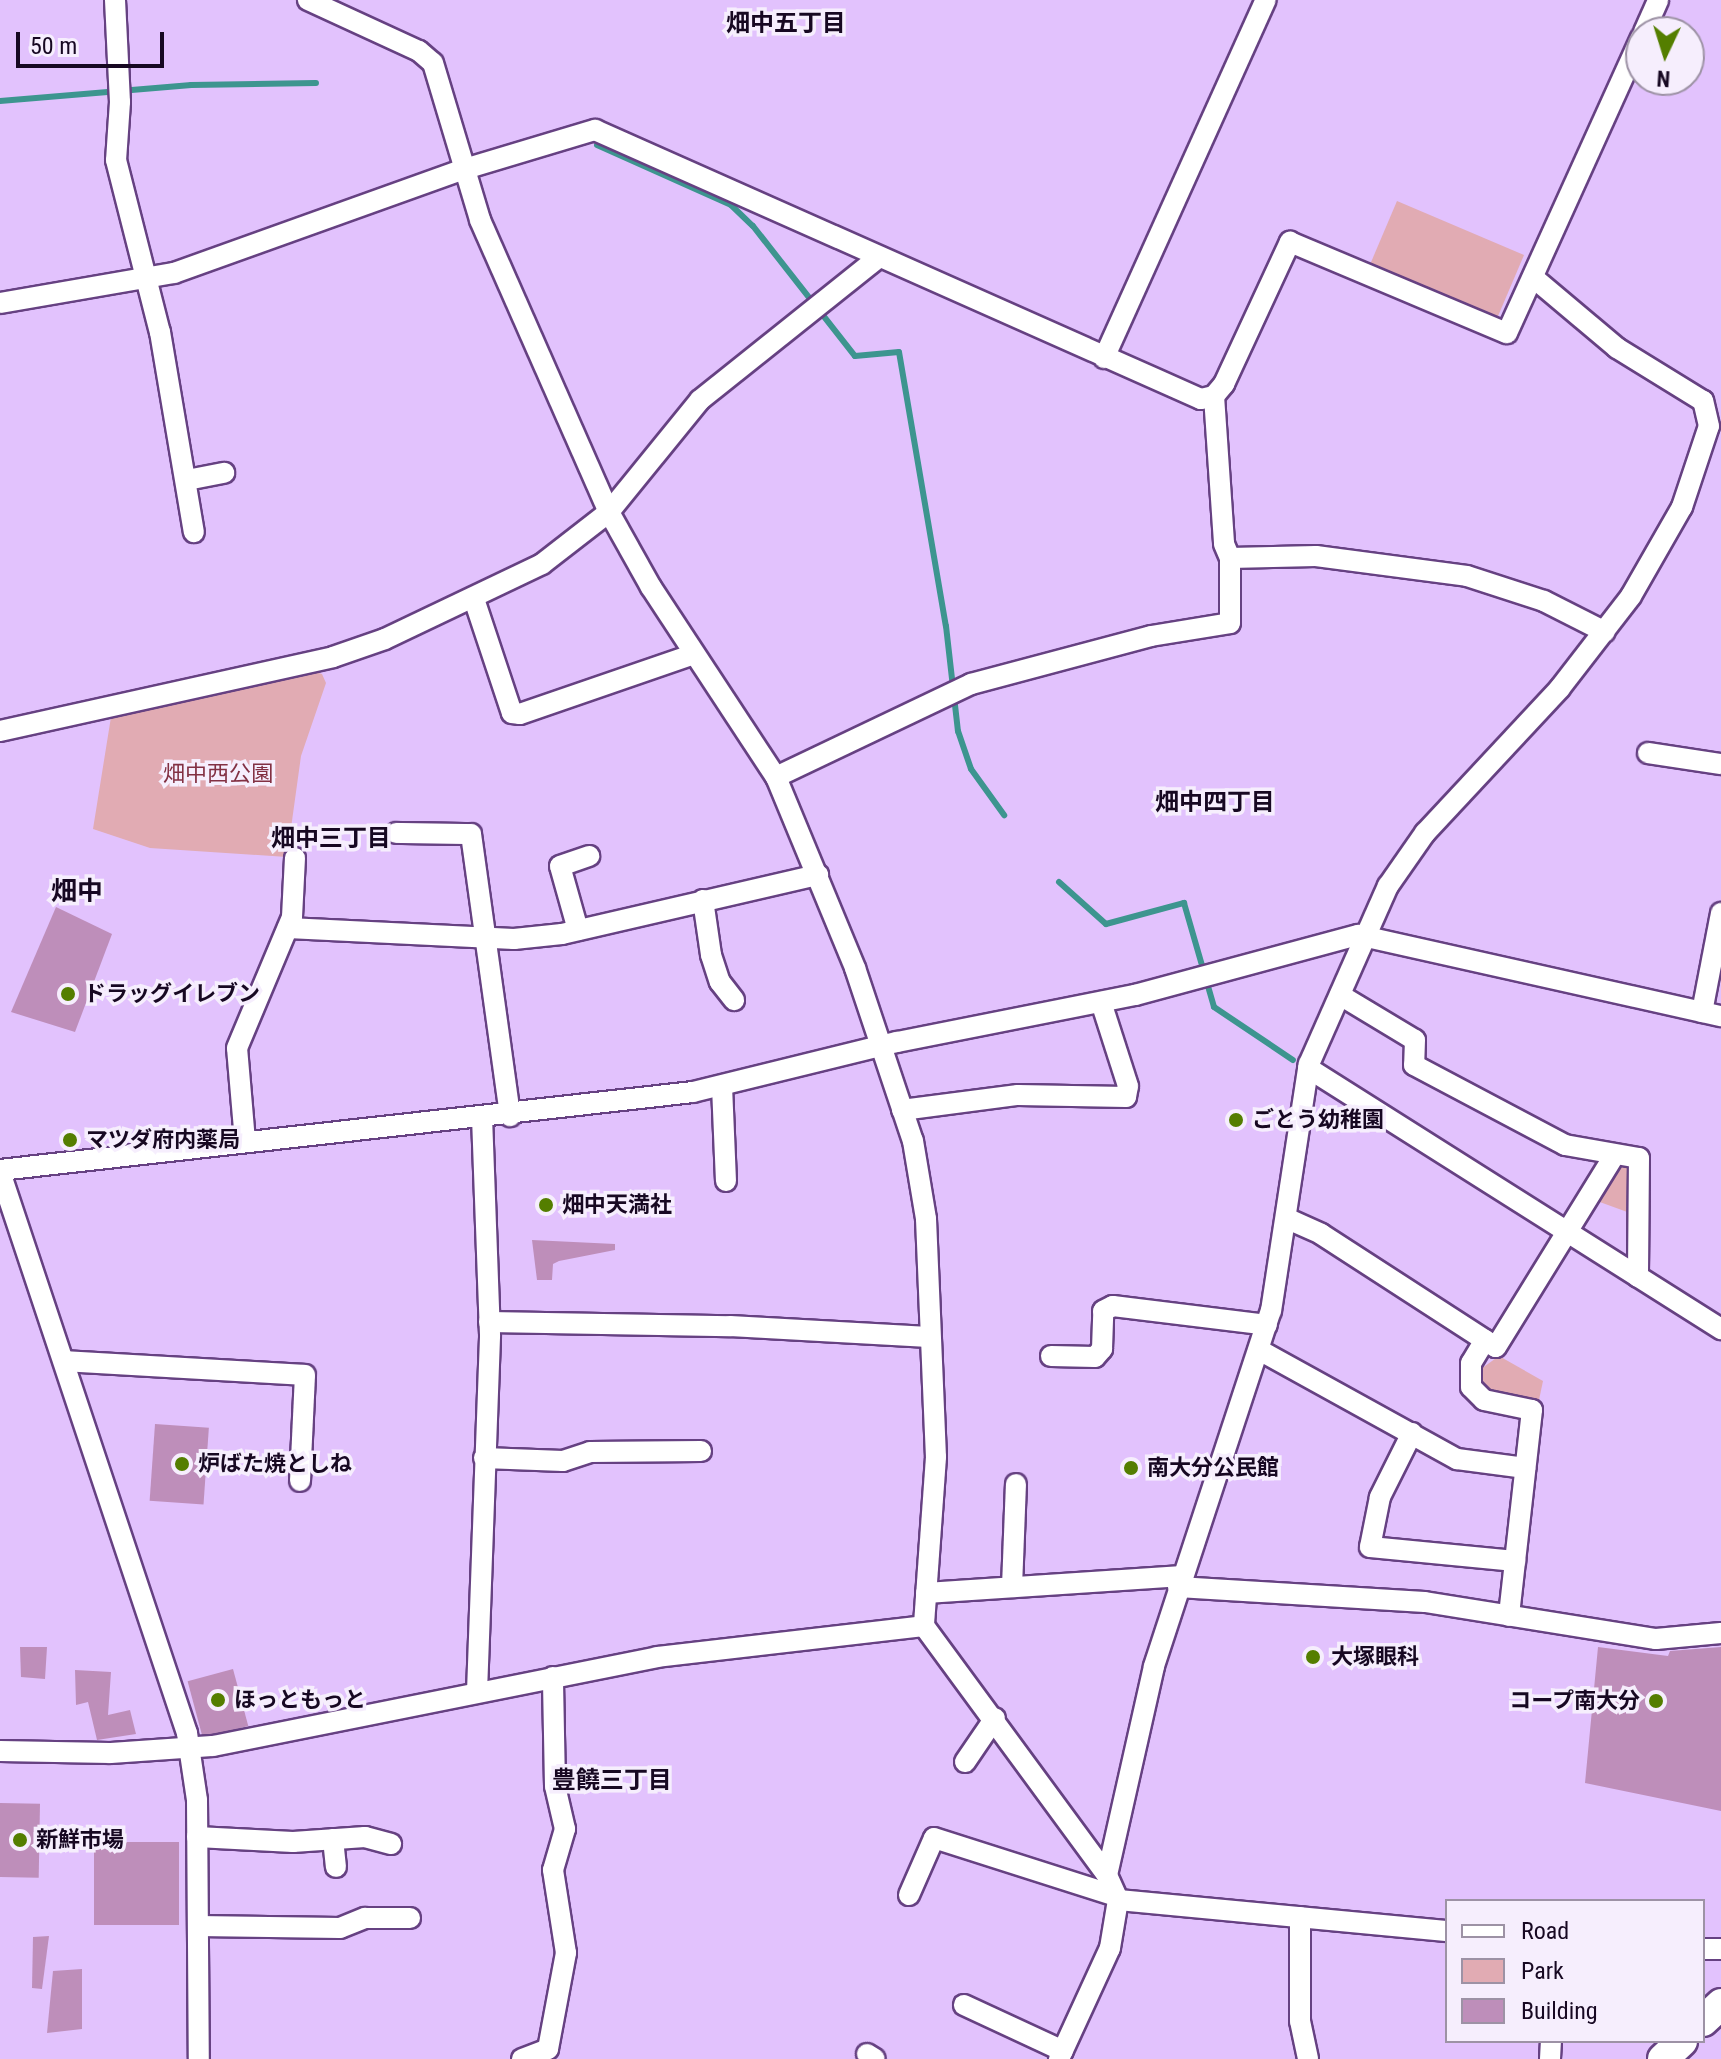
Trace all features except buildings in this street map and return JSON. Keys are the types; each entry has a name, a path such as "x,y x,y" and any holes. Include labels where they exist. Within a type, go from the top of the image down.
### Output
{"highway":[{"path":"1705,2019 1721,2004"},
{"path":"1663,2059 1680,2043"}],"street":[{"path":"115,0 120,102 116,160 147,280 187,480 194,532"},
{"path":"308,0 419,51 433,63 468,168 480,220 609,512 694,654 776,777 818,875 902,1110 923,1189 936,1457 924,1626 995,1718 1107,1875 1117,1898 1110,1948 1061,2055 964,2005"},
{"path":"1104,358 1266,0"},
{"path":"776,777 971,684 1151,636 1230,623 1230,558 1224,544 1205,397 1290,242 1507,333 1625,74"},
{"path":"0,303 147,280 468,168 595,130 1104,358 1205,397"},
{"path":"0,731 320,661 474,599 542,564 609,512 700,400 879,257"},
{"path":"1107,1875 1146,1696 1180,1582 1261,1351 1288,1219 1308,1068 1364,934 1388,886 1425,833 1605,632 1670,532 1699,459 1709,409 1617,348 1534,278"},
{"path":"187,480 224,473"},
{"path":"1230,558 1316,556 1467,576 1544,601 1605,632"},
{"path":"474,599 512,713 520,714 694,654"},
{"path":"1648,753 1721,764"},
{"path":"396,833 471,834 510,1116"},
{"path":"578,930 560,866 589,856"},
{"path":"245,1141 237,1048 288,928 295,858"},
{"path":"288,928 514,939 578,930 818,875"},
{"path":"703,900 720,982 734,1000"},
{"path":"199,2059 197,1837 191,1749 0,1171 245,1141 482,1120 722,1086 880,1047 1101,1002 1364,934 1712,1014 1721,913"},
{"path":"1340,995 1415,1040 1414,1065 1565,1145 1639,1158 1638,1277"},
{"path":"902,1110 1018,1095 1126,1097 1128,1086 1101,1002"},
{"path":"1308,1068 1721,1329"},
{"path":"722,1086 726,1181"},
{"path":"477,1692 489,1322 482,1120"},
{"path":"1288,1219 1321,1234 1496,1347 1614,1156"},
{"path":"1051,1356 1095,1357 1102,1349 1103,1311 1113,1306 1267,1325"},
{"path":"489,1322 730,1326 929,1337"},
{"path":"1485,1340 1471,1363 1469,1382 1484,1400 1532,1410 1509,1616"},
{"path":"1261,1351 1469,1463 1525,1468"},
{"path":"64,1361 305,1375 300,1481"},
{"path":"1412,1433 1380,1497 1370,1547 1515,1561"},
{"path":"484,1458 563,1461 590,1452 701,1451"},
{"path":"1012,1587 1016,1484"},
{"path":"926,1593 1180,1582 1350,1595 1656,1639 1721,1633"},
{"path":"0,1751 191,1749 657,1657 924,1626"},
{"path":"541,2056 566,1953 553,1870 565,1829 555,1786 553,1677"},
{"path":"965,1762 995,1718"},
{"path":"197,1837 365,1837 391,1844"},
{"path":"909,1895 934,1838 1117,1898 1445,1931"},
{"path":"333,1839 336,1867"},
{"path":"1300,1917 1300,2021 1308,2059"},
{"path":"198,1926 340,1928 365,1918 410,1918"}],"green space":[{"path":"1397,201 1524,255 1497,319 1370,265"},
{"name":"畑中西公園","path":"312,671 322,674 326,683 301,756 287,857 150,848 93,829 111,717"},
{"path":"1618,1166 1632,1168 1630,1213 1597,1201"},
{"path":"1499,1356 1543,1381 1539,1400 1489,1393 1478,1380 1478,1371"}],"waterway":[{"path":"0,101 191,85 316,83"},
{"path":"597,145 731,205 753,226 855,356 899,352 946,626 958,731 971,769 1004,815"},
{"path":"1059,882 1106,924 1184,903 1214,1007 1293,1060"}],"place":[{"name":"ドラッグイレブン","path":"68,994"},
{"name":"ごとう幼稚園","path":"1236,1120"},
{"name":"マツダ府内薬局","path":"70,1140"},
{"name":"畑中天満社","path":"546,1205"},
{"name":"炉ばた焼としね","path":"182,1464"},
{"name":"南大分公民館","path":"1131,1468"},
{"name":"大塚眼科","path":"1313,1657"},
{"name":"ほっともっと","path":"218,1700"},
{"name":"コープ南大分","path":"1656,1701"},
{"name":"新鮮市場","path":"20,1840"}],"district":[{"name":"畑中五丁目","path":"786,24"},
{"name":"畑中四丁目","path":"1215,803"},
{"name":"畑中三丁目","path":"331,839"},
{"name":"畑中","path":"77,892"},
{"name":"豊饒三丁目","path":"612,1781"}]}
